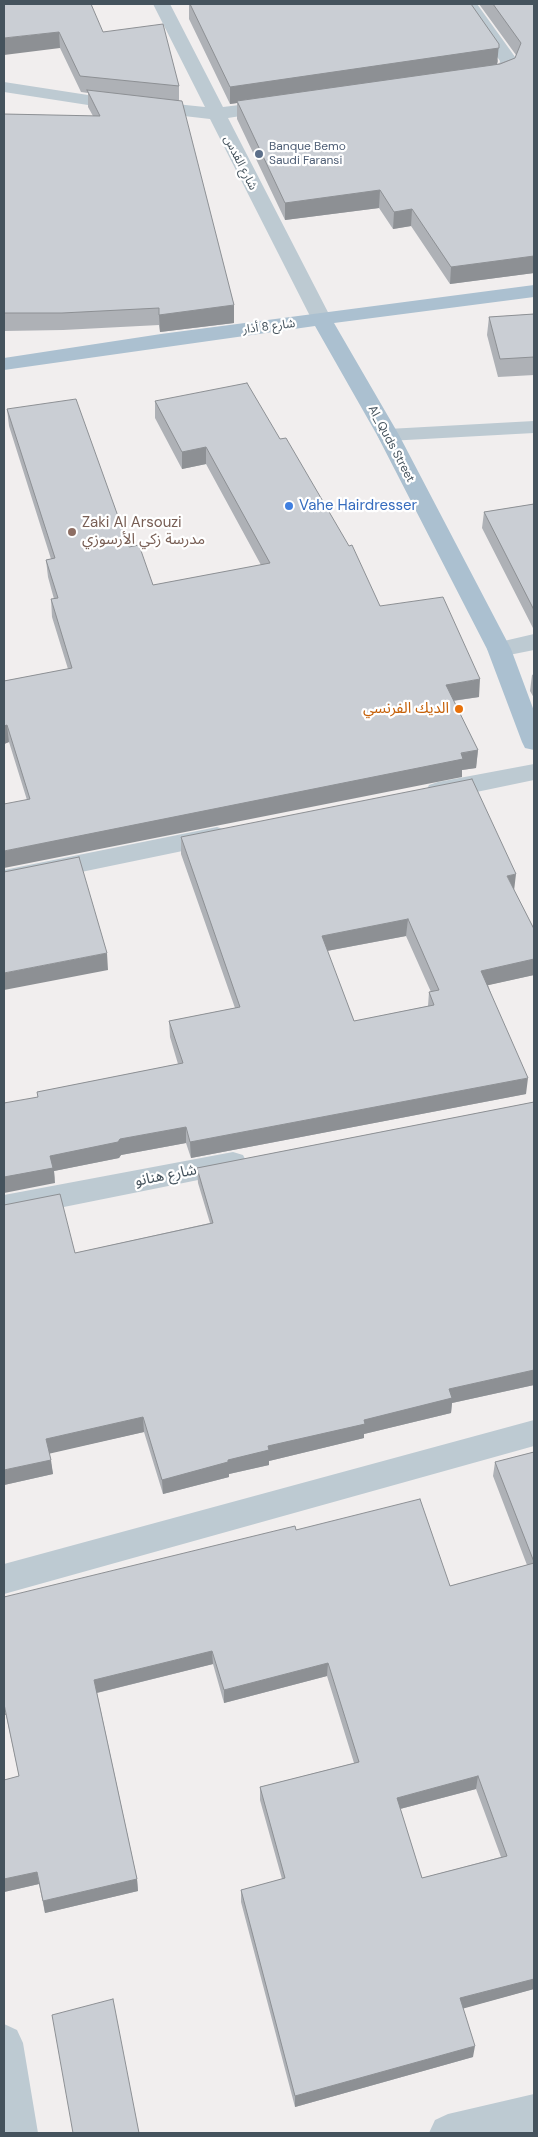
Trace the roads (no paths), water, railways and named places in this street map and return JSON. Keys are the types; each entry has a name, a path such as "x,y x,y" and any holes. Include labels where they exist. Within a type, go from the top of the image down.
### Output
{"main road":[{"name":"شارع 8 أذار","path":"4,364 161,340 534,292"},
{"name":"Al_Quds Street","path":"322,320 388,435 498,649"},
{"path":"498,649 534,742"}],"street":[{"name":"شارع القدس","path":"161,4 215,114 322,320"},
{"path":"462,81 498,74 507,69 509,61 469,4"},
{"path":"4,87 88,100 215,114 284,105"},
{"path":"388,435 534,428"},
{"path":"498,649 534,642"},
{"path":"418,795 534,772"},
{"path":"4,880 235,832"},
{"name":"شارع هنانو","path":"4,1207 254,1159"},
{"path":"4,1579 534,1433"},
{"path":"4,2043 19,2133"},
{"path":"448,2133 534,2113"}],"place":[{"name":"Banque Bemo Saudi Faransi","path":"259,154"},
{"name":"Vahe Hairdresser","path":"289,506"},
{"name":"Zaki Al Arsouzi مدرسة زكي الأرسوزي","path":"72,532"},
{"name":"الديك الفرنسي","path":"459,709"}]}
